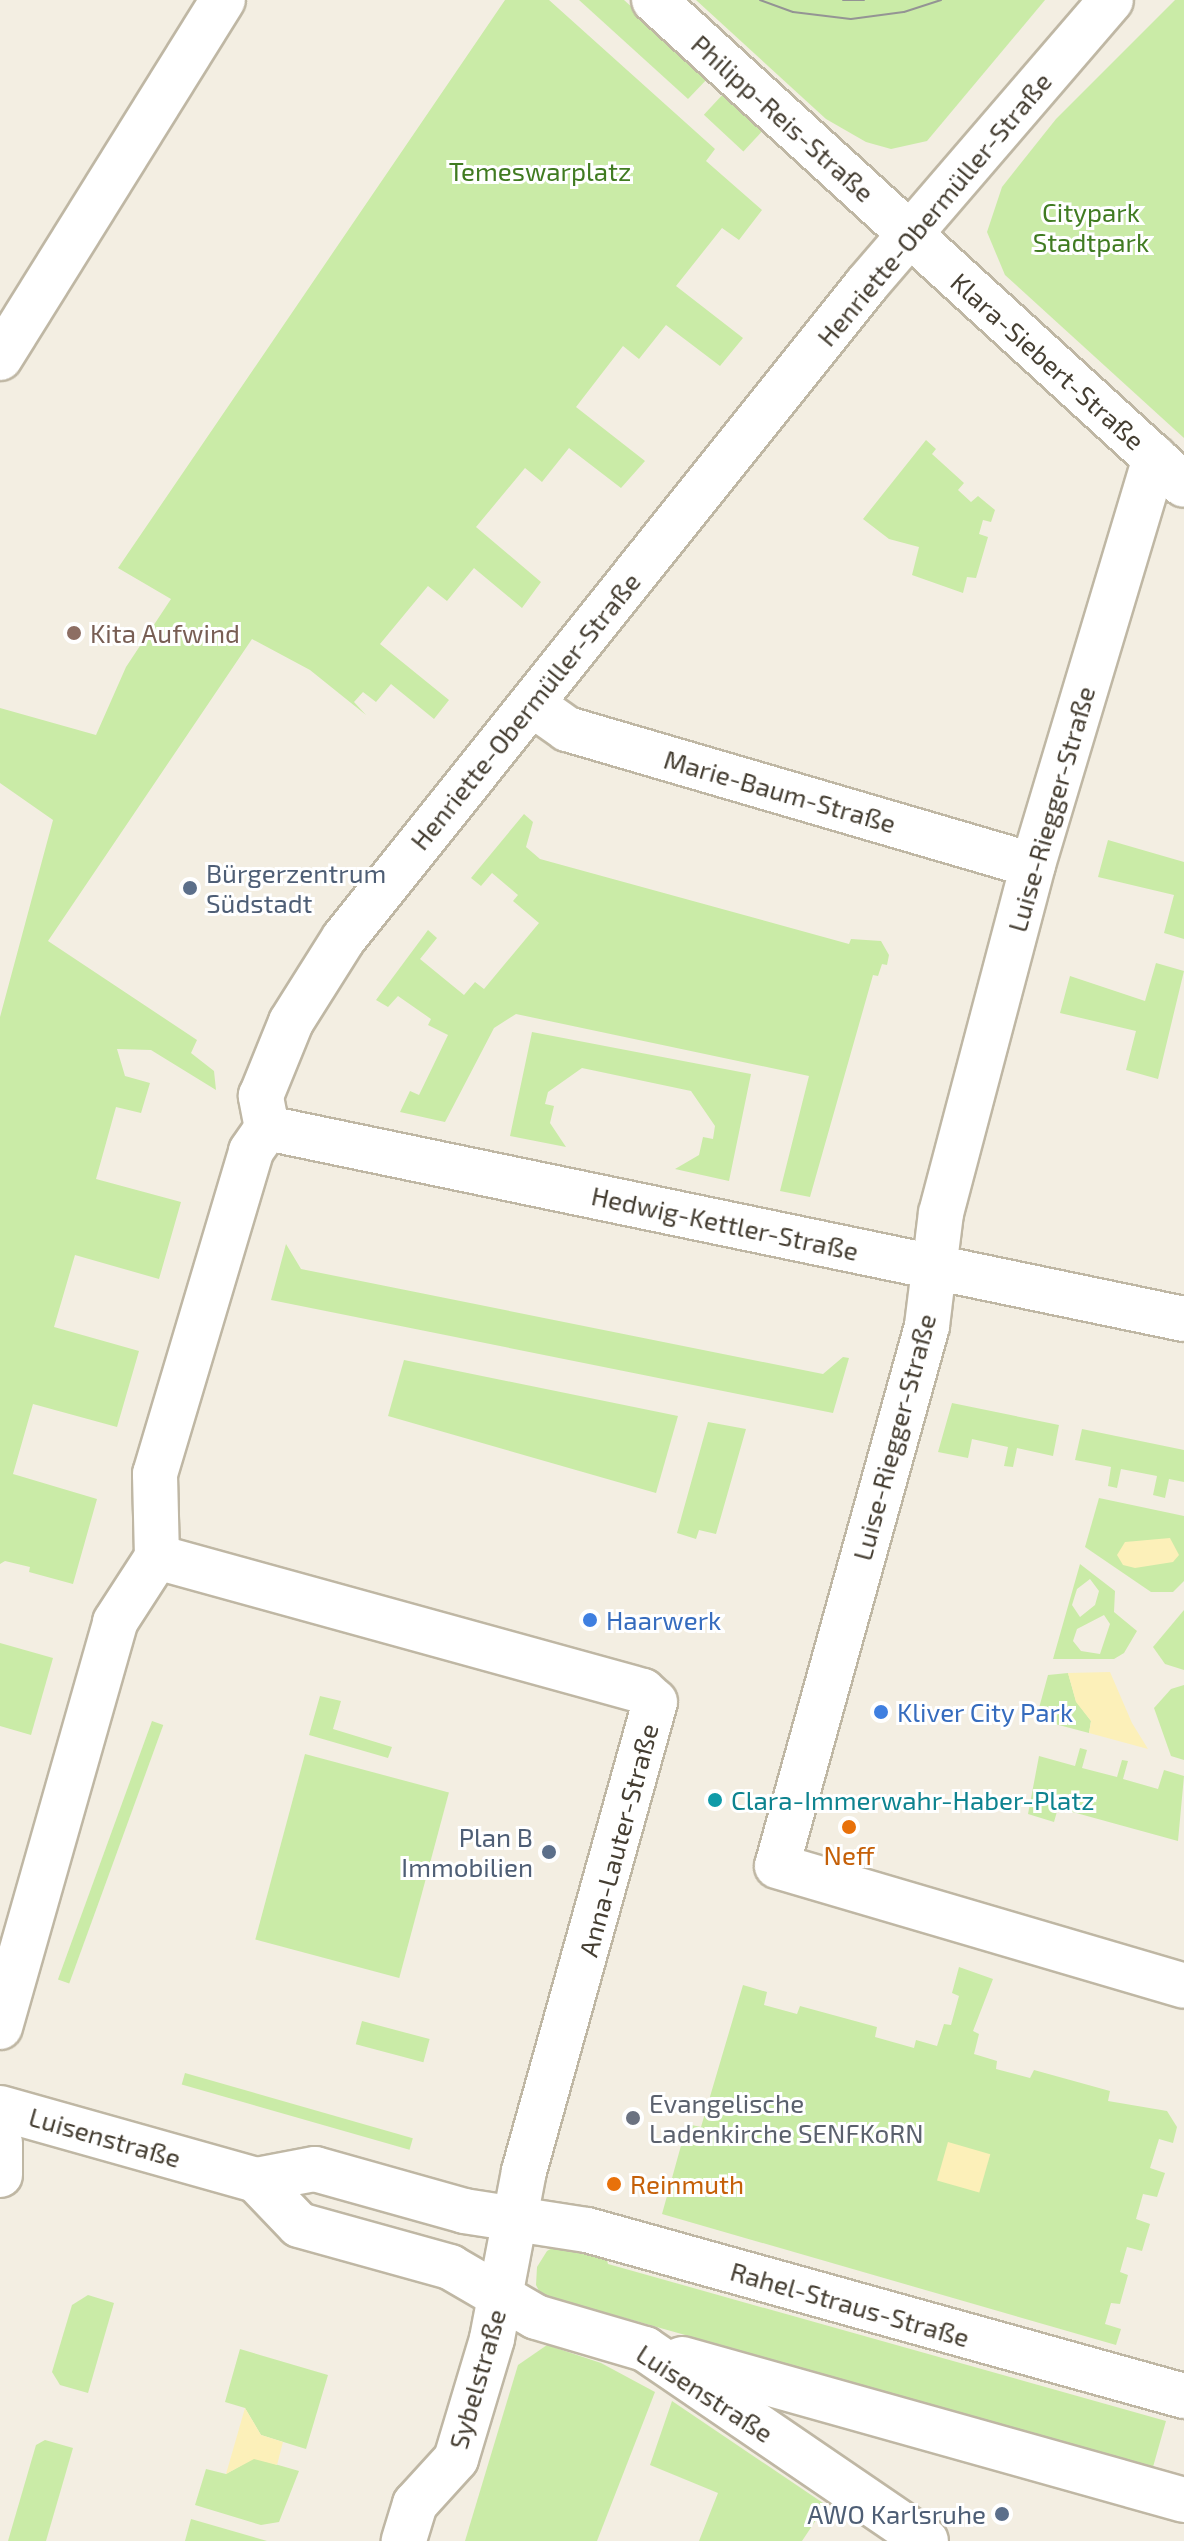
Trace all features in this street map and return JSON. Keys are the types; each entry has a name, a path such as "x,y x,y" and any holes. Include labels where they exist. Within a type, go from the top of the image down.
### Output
{"street":[{"path":"0,358 223,0"},
{"name":"Philipp-Reis-Straße","path":"654,0 912,236"},
{"name":"Henriette-Obermüller-Straße","path":"267,1128 261,1096 291,1022 344,938 855,298 912,236 1111,0"},
{"name":"Klara-Siebert-Straße","path":"912,236 1169,472"},
{"name":"Luise-Riegger-Straße","path":"1169,472 1033,865 941,1213 927,1326 777,1866 1184,1986"},
{"name":"Marie-Baum-Straße","path":"533,705 567,729 1033,865"},
{"path":"0,2027 115,1622 157,1557 155,1474 251,1151 267,1128"},
{"name":"Hedwig-Kettler-Straße","path":"267,1128 1184,1319"},
{"name":"Anna-Lauter-Straße","path":"157,1557 643,1691 655,1702 515,2218 501,2297"},
{"name":"Luisenstraße","path":"0,2108 256,2180 315,2169 464,2211 515,2218"},
{"path":"0,2143 0,2175"},
{"name":"Luisenstraße","path":"256,2180 299,2225 450,2267 536,2317 645,2349 926,2541"},
{"name":"Rahel-Straus-Straße","path":"515,2218 587,2230 1184,2396"},
{"name":"Sybelstraße","path":"404,2541 415,2504 456,2459 501,2297"},
{"path":"645,2349 1184,2500"}],"green space":[{"name":"Temeswarplatz","path":"505,0 549,0 715,149 706,161 762,210 739,240 722,228 676,286 743,338 720,366 666,325 639,359 623,346 576,407 645,461 621,488 569,448 542,482 525,468 476,527 541,582 522,608 474,568 447,601 428,586 380,644 449,700 434,719 391,684 376,702 363,692 354,702 366,715 310,670 252,639 48,941 197,1040 191,1053 214,1071 216,1090 151,1050 117,1049 125,1076 150,1083 141,1113 116,1107 96,1179 181,1202 159,1279 75,1255 54,1327 139,1351 117,1427 33,1404 13,1474 97,1499 73,1584 29,1572 30,1567 5,1561 0,1564 0,1017 53,820 0,783 0,708 96,735 126,667 171,599 118,568"},
{"path":"579,0 624,0 709,77 688,99"},
{"path":"696,0 1045,0 927,141 891,149 866,142 826,119"},
{"name":"Citypark Stadtpark","path":"1175,0 1184,0 1184,438 1005,275 987,232 1002,187 1056,119"},
{"path":"725,92 764,129 743,151 704,115"},
{"path":"926,440 936,449 932,454 964,483 958,490 971,502 978,496 995,510 991,522 983,520 979,534 988,537 976,578 967,577 963,593 912,575 919,547 889,539 863,519"},
{"path":"524,814 533,822 526,847 540,859 849,944 851,939 881,941 889,955 887,965 882,964 878,976 873,975 810,1197 780,1191 809,1076 516,1014 494,1028 445,1122 400,1112 410,1091 419,1095 448,1035 428,1025 431,1019 398,996 388,1007 376,1000 428,930 437,938 420,959 464,995 475,982 484,989 539,923 513,901 518,895 492,873 481,886 471,878"},
{"path":"1108,840 1184,862 1184,939 1164,933 1174,895 1098,877"},
{"path":"1156,963 1184,971 1158,1079 1126,1070 1136,1031 1060,1013 1070,976 1145,1001"},
{"path":"532,1032 751,1074 729,1181 675,1169 699,1155 703,1137 713,1139 715,1126 691,1091 582,1068 548,1092 545,1104 554,1106 550,1123 566,1147 510,1136"},
{"path":"286,1244 301,1269 823,1374 843,1357 849,1358 833,1413 271,1300"},
{"path":"404,1360 678,1416 656,1493 388,1416"},
{"path":"952,1403 1059,1425 1053,1456 1017,1448 1013,1467 1004,1466 1008,1447 972,1439 968,1458 938,1452"},
{"path":"708,1422 746,1429 716,1534 699,1530 696,1539 677,1533"},
{"path":"1082,1429 1184,1450 1184,1482 1169,1479 1165,1498 1153,1495 1157,1476 1121,1469 1117,1488 1108,1486 1111,1467 1075,1460"},
{"path":"1099,1498 1184,1516 1184,1581 1173,1592 1151,1592 1085,1547"},
{"path":"1080,1564 1115,1591 1114,1612 1137,1631 1124,1653 1114,1659 1053,1659","holes":["1090,1579 1099,1591 1095,1605 1080,1617 1072,1605 1077,1589","1104,1615 1110,1624 1100,1654 1081,1651 1073,1641 1077,1629"]},
{"path":"1184,1610 1184,1670 1165,1664 1153,1647"},
{"path":"0,1643 53,1658 31,1735 0,1726"},
{"path":"1068,1673 1076,1701 1091,1721 1089,1733 1036,1719 1048,1675"},
{"path":"1184,1685 1184,1760 1171,1756 1154,1708 1171,1689"},
{"path":"320,1696 341,1701 333,1729 392,1747 388,1758 309,1735"},
{"path":"152,1721 163,1725 69,1984 58,1979"},
{"path":"1080,1748 1087,1750 1082,1768 1117,1777 1122,1760 1128,1761 1123,1779 1158,1789 1164,1770 1184,1776 1178,1841 1058,1808 1054,1822 1028,1814 1039,1756 1075,1766"},
{"path":"305,1754 449,1793 399,1978 255,1939"},
{"path":"959,1967 993,1979 973,2031 979,2034 974,2054 997,2061 996,2069 1030,2078 1034,2070 1110,2091 1108,2101 1167,2111 1177,2127 1173,2143 1159,2139 1150,2168 1165,2173 1157,2197 1143,2194 1136,2219 1150,2224 1142,2251 1127,2247 1120,2272 1128,2275 1120,2304 1111,2303 1105,2324 1121,2329 1116,2345 662,2214 687,2124 701,2127 743,1985 767,1992 764,2005 797,2014 800,2006 877,2027 875,2037 914,2048 916,2040 937,2046 944,2024 951,2025 959,1996 952,1993"},
{"path":"362,2021 430,2039 423,2062 356,2044"},
{"path":"185,2073 413,2138 410,2150 182,2085"},
{"path":"563,2242 604,2249 608,2264 1166,2421 1153,2467 593,2309 580,2320 544,2301 536,2285 537,2267 547,2251"},
{"path":"88,2295 114,2303 88,2393 60,2385 52,2372 72,2305"},
{"path":"547,2345 601,2363 655,2392 597,2541 465,2541 518,2365"},
{"path":"240,2349 328,2375 306,2449 261,2435 245,2408 225,2402"},
{"path":"672,2401 826,2505 802,2541 699,2541 718,2493 650,2465"},
{"path":"45,2440 73,2448 46,2541 8,2541 36,2445"},
{"path":"254,2458 299,2471 279,2522 261,2525 195,2505 206,2469 226,2474"},
{"path":"191,2519 267,2541 185,2541"}],"sand":[{"path":"1170,1538 1179,1555 1173,1562 1135,1568 1123,1565 1117,1555 1125,1542"},
{"path":"1110,1672 1132,1723 1148,1749 1089,1733 1091,1721 1076,1702 1068,1673"},
{"path":"948,2142 990,2154 979,2193 937,2180"},
{"path":"245,2408 261,2435 283,2442 277,2465 254,2459 226,2474"}],"tram line":[{"path":"760,0 793,12 851,19 904,12 941,0"},
{"path":"843,0 864,0"}],"place":[{"name":"Kita Aufwind","path":"74,633"},
{"name":"Bürgerzentrum Südstadt","path":"190,888"},
{"name":"Haarwerk","path":"590,1620"},
{"name":"Kliver City Park","path":"881,1712"},
{"name":"Clara-Immerwahr-Haber-Platz","path":"715,1800"},
{"name":"Neff","path":"849,1827"},
{"name":"Plan B Immobilien","path":"549,1852"},
{"name":"Evangelische Ladenkirche SENFKoRN","path":"633,2118"},
{"name":"Reinmuth","path":"614,2184"},
{"name":"AWO Karlsruhe","path":"1002,2514"}]}
